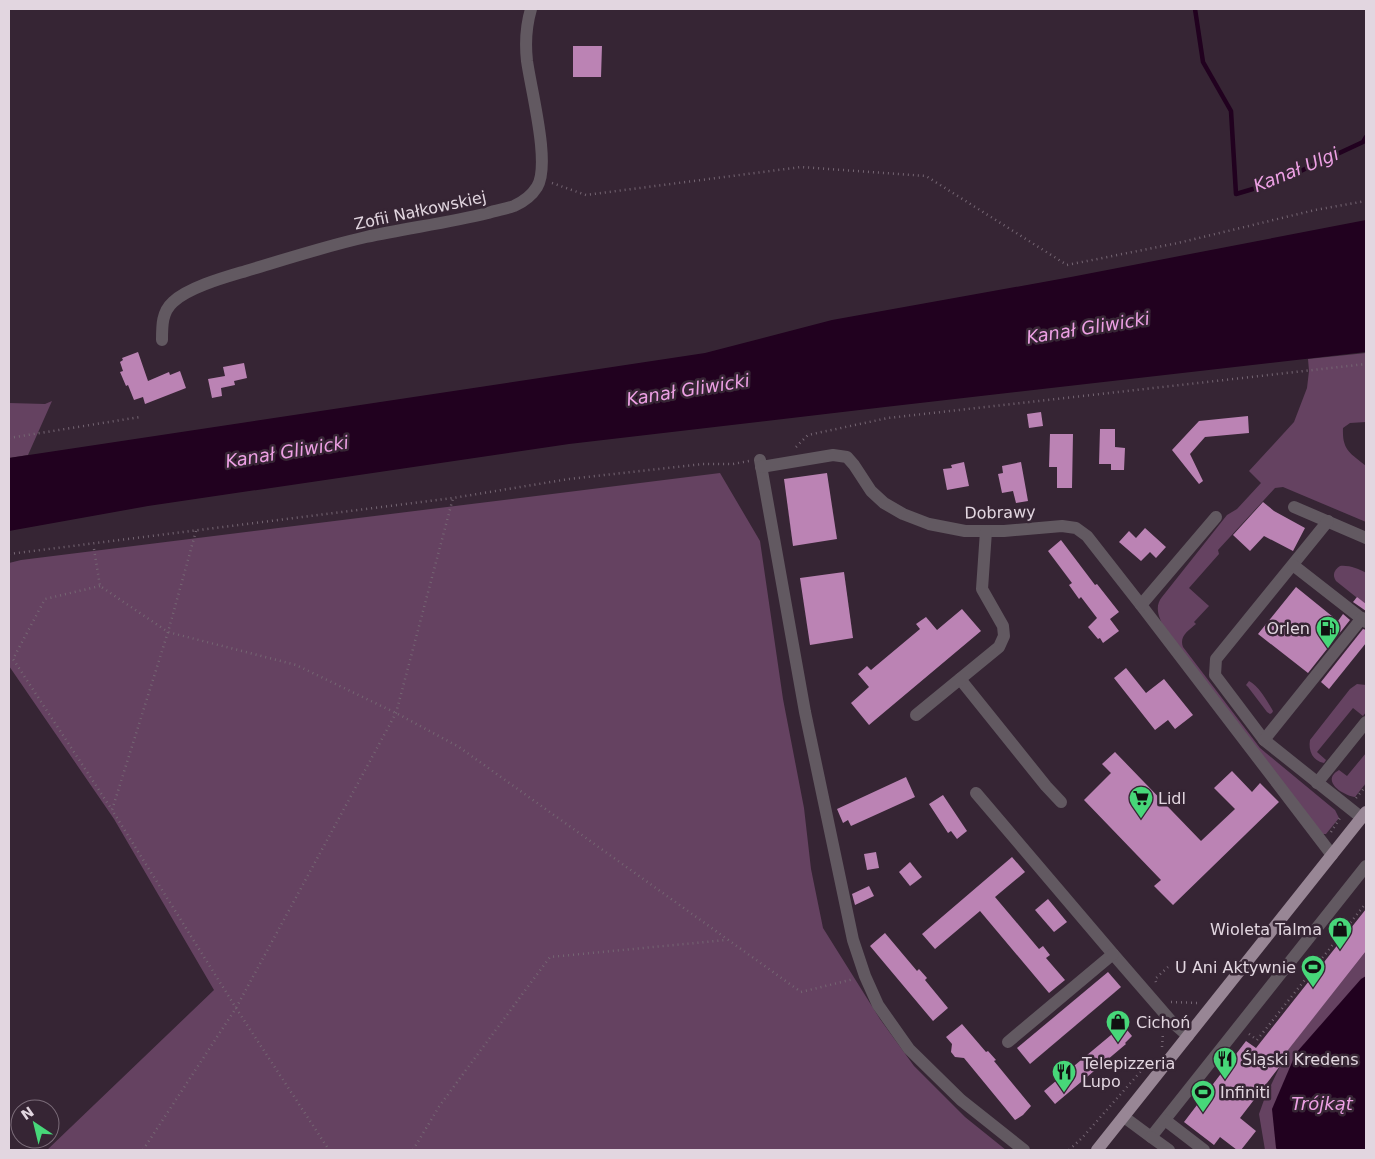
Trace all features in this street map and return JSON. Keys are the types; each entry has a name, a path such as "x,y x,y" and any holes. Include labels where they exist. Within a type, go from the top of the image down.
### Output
{"main road":[{"path":"1097,1150 1364,815"}],"street":[{"path":"531,9 528,21 526,51 542,149 543,167 541,180"},
{"name":"Zofii Nałkowskiej","path":"162,340 162,322 165,313 173,302 192,290 224,278 366,237 471,217 515,205 529,197 541,180"},
{"name":"Dobrawy","path":"761,463 834,455 847,457 871,491 884,503 903,514 929,524 965,531 1004,531 1062,526 1076,528 1087,536 1141,605"},
{"path":"761,463 805,712 853,940 865,976 878,1005 909,1049 961,1100 1024,1150"},
{"path":"1294,507 1366,538"},
{"path":"1216,517 1141,605 1332,855"},
{"path":"1328,521 1216,659 1215,675 1264,740 1317,782 1364,815"},
{"path":"916,715 999,647 1004,636 1002,626 982,589 986,531"},
{"path":"1264,740 1364,620 1293,564"},
{"path":"960,679 1061,802"},
{"path":"1317,782 1366,722"},
{"path":"976,792 1171,1021 1188,1036"},
{"path":"1151,1137 1366,866"},
{"path":"1008,1042 1113,954"},
{"path":"1124,1117 1169,1150"},
{"path":"1165,1120 1204,1150"}],"path":[{"path":"541,180 586,195 801,167 926,176 1067,265 1178,243 1315,210 1366,201"},
{"path":"794,450 808,435 888,418 1366,364"},
{"path":"9,438 140,417"},
{"path":"9,554 453,498 569,479 703,464 761,463"},
{"path":"143,1150 236,1008 396,713 453,498"},
{"path":"112,810 168,632 196,531"},
{"path":"94,549 100,586"},
{"path":"329,1150 236,1008 112,810 13,659 45,598 100,586 168,632 296,665 396,713 459,747 801,992 865,976"},
{"path":"413,1150 440,1105 550,957 728,939"},
{"path":"1157,986 1155,979 1168,967"},
{"path":"1166,1002 1201,1003"},
{"path":"1161,1048 1163,1028"},
{"path":"1069,1150 1144,1068"}],"shaded area":[{"path":"1366,353 1366,422 1350,423 1343,428 1343,435 1348,450 1366,466 1366,522 1283,487 1275,488 1218,550 1219,554 1189,588 1209,606 1194,622 1196,624 1185,634 1182,640 1183,647 1260,748 1335,810 1339,818 1326,834 1321,834 1164,628 1159,616 1158,605 1162,597 1227,515 1237,509 1261,483 1249,471 1294,422 1307,388 1308,359"},
{"path":"52,401 28,455 9,458 9,403 45,404"},
{"path":"720,473 760,541 783,699 804,808 811,869 823,928 880,1019 914,1066 965,1117 1006,1150 47,1150 60,1149 60,1138 214,990 114,819 9,666 9,563"},
{"path":"1340,566 1347,566 1366,573 1366,605 1336,581 1334,573"},
{"path":"1249,681 1262,694 1273,711 1272,713 1267,712 1246,685"},
{"path":"1357,684 1366,685 1366,712 1363,716 1353,708 1317,752 1326,760 1324,763 1320,762 1312,755 1310,740 1350,689"},
{"path":"1366,753 1366,783 1355,797 1335,787 1332,779 1334,774 1339,770 1347,776"},
{"name":"Trójkąt","path":"1366,951 1366,1150 1265,1150 1259,1114 1286,1052"}],"water":[{"name":"Kanał Gliwicki","path":"1366,220 1366,352 569,444 148,506 9,531 9,458 705,353 832,320 1071,277"},
{"name":"Trójkąt","path":"1366,976 1366,1150 1277,1150 1272,1109 1296,1053 1361,979"}],"building":[{"path":"573,46 602,46 601,77 573,77"},
{"path":"138,352 148,381 169,372 170,375 180,371 186,388 145,404 143,397 134,400 120,372 123,371 120,362 123,360 122,358"},
{"path":"244,363 247,378 234,381 235,385 221,388 222,396 212,398 208,379 225,376 223,367"},
{"path":"1041,412 1043,426 1029,428 1027,414"},
{"path":"1248,416 1249,433 1205,437 1190,454 1203,481 1199,484 1172,450 1199,421"},
{"path":"1100,429 1115,429 1115,447 1125,448 1124,470 1111,470 1111,464 1099,464"},
{"path":"1050,434 1073,434 1072,488 1057,488 1057,467 1049,467"},
{"path":"964,462 969,486 947,490 943,469 952,468 951,465"},
{"path":"1021,462 1028,501 1016,503 1013,491 1002,493 998,474 1003,473 1002,466"},
{"path":"827,473 837,539 793,546 784,479"},
{"path":"1263,502 1274,511 1305,528 1293,551 1264,536 1250,551 1233,535"},
{"path":"1145,528 1166,547 1156,558 1150,552 1141,561 1119,542 1129,531 1136,538"},
{"path":"1061,540 1095,585 1097,584 1119,612 1110,619 1119,631 1103,643 1088,627 1097,618 1081,597 1079,599 1069,585 1072,583 1048,551"},
{"path":"844,572 853,638 810,645 800,578"},
{"path":"1296,587 1338,621 1343,614 1350,620 1308,673 1258,634"},
{"path":"1357,597 1366,604 1366,611 1353,602"},
{"path":"962,609 981,631 869,725 851,703 869,687 858,674 867,666 871,670 920,629 916,624 926,617 937,630"},
{"path":"1363,629 1366,630 1366,643 1329,689 1321,682"},
{"path":"1126,668 1146,693 1164,679 1193,715 1175,729 1168,720 1155,730 1114,678"},
{"name":"Lidl","path":"1115,752 1201,841 1235,809 1214,788 1232,771 1252,792 1260,783 1279,802 1173,905 1154,886 1161,880 1084,800 1111,773 1102,764"},
{"path":"906,777 915,797 851,826 848,820 843,823 837,809"},
{"path":"943,795 967,831 957,839 951,831 948,833 929,804"},
{"path":"876,852 879,868 867,870 864,854"},
{"path":"1012,857 1025,872 995,897 1039,949 1043,946 1050,955 1046,958 1065,980 1049,993 980,911 935,949 922,934"},
{"path":"910,862 922,877 910,886 899,872"},
{"path":"869,886 874,896 855,905 852,894"},
{"path":"1048,899 1067,922 1054,932 1035,910"},
{"path":"1366,909 1366,951 1277,1064 1280,1066 1240,1118 1256,1131 1241,1150 1237,1150 1220,1137 1214,1145 1184,1122 1246,1041 1256,1048"},
{"path":"885,933 917,971 919,969 927,978 925,980 948,1008 933,1021 870,946"},
{"path":"1108,972 1121,987 1030,1064 1017,1048"},
{"path":"962,1024 986,1052 988,1051 996,1060 994,1061 1031,1106 1023,1115 1015,1120 964,1058 955,1057 951,1052 952,1044 946,1037"},
{"path":"1123,1025 1132,1036 1126,1044 1055,1104 1044,1091"}],"waterway":[{"name":"Kanał Ulgi","path":"1195,9 1203,62 1231,111 1236,194 1277,182 1363,142 1366,137"}],"place":[{"name":"Orlen","path":"1328,649"},
{"name":"Lidl","path":"1141,819"},
{"name":"Wioleta Talma","path":"1340,950"},
{"name":"U Ani Aktywnie","path":"1313,988"},
{"name":"Cichoń","path":"1118,1043"},
{"name":"Śląski Kredens","path":"1225,1080"},
{"name":"Telepizzeria Lupo","path":"1064,1093"},
{"name":"Infiniti","path":"1203,1113"}]}
